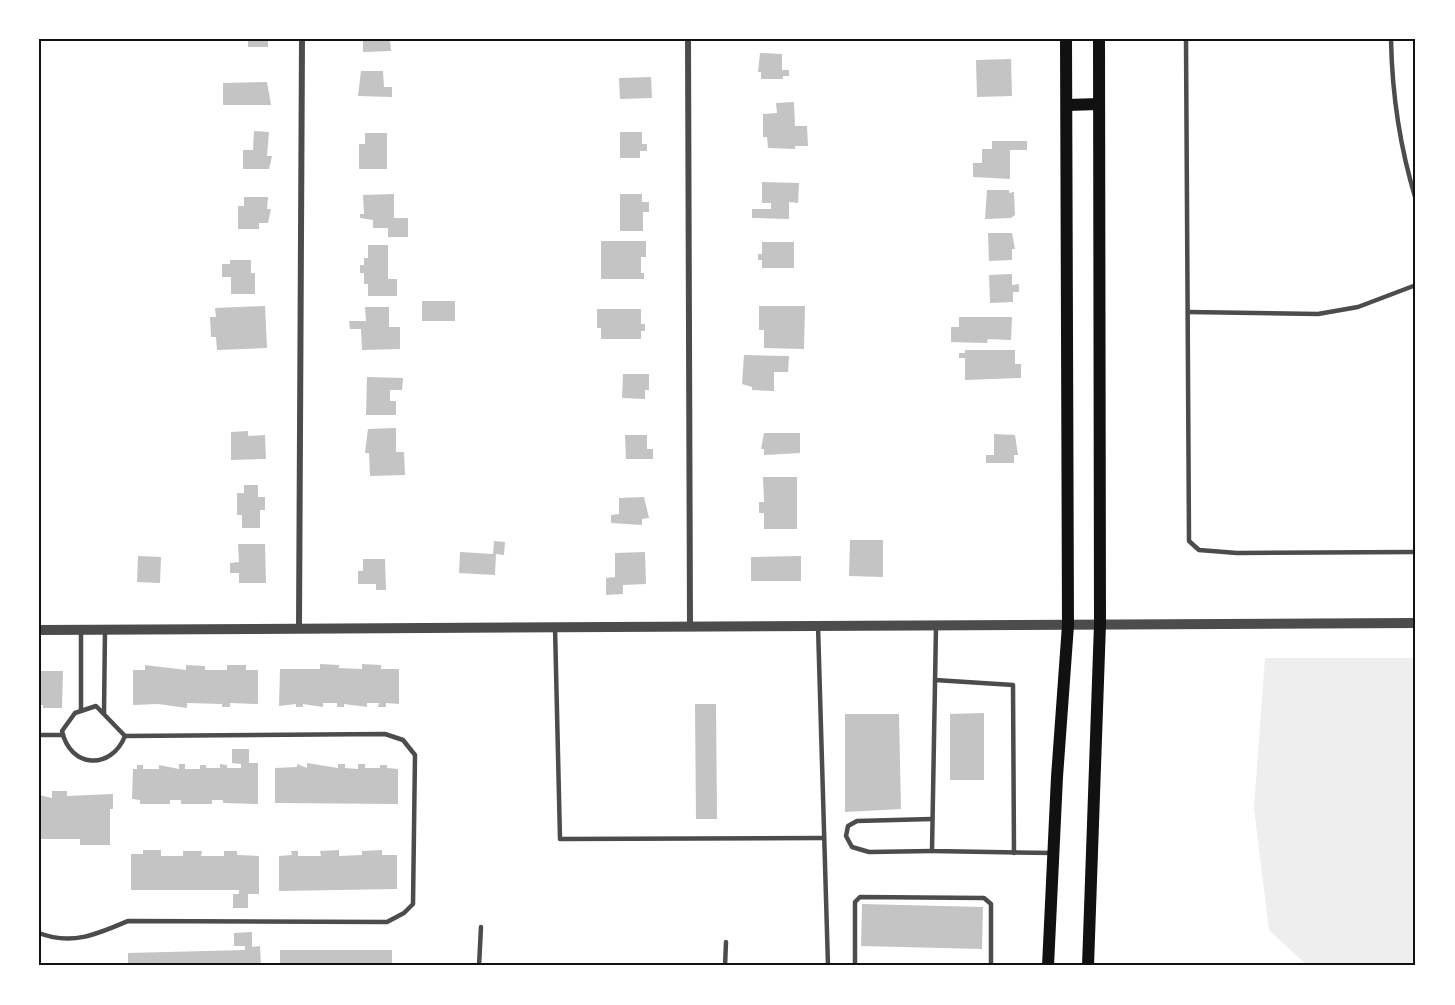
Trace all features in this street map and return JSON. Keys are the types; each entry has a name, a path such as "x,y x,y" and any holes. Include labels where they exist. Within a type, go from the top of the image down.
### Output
{"main road":[{"path":"1048,966 1068,625 1066,39"},
{"path":"1088,966 1100,624 1099,39"},
{"path":"1066,105 1099,104"}],"street":[{"path":"299,628 302,39"},
{"path":"688,39 690,626"},
{"path":"39,630 1416,622"}],"lane":[{"path":"1186,39 1189,541 1199,550 1237,553 1416,552"},
{"path":"1391,39 1392,68 1403,159 1416,200"},
{"path":"1188,312 1318,314 1358,308 1416,285"},
{"path":"932,851 936,625"},
{"path":"818,626 828,966"},
{"path":"555,627 560,839 824,838"},
{"path":"81,629 81,710"},
{"path":"104,713 105,629"},
{"path":"935,680 1012,685 1014,853"},
{"path":"39,933 68,940 99,934 128,921 387,922 404,913 413,904 416,765 415,755 404,741 385,734 125,736 96,706 81,710 68,721 62,731 69,749 77,756 96,761 115,753 125,736"},
{"path":"39,735 63,735"},
{"path":"932,819 857,821 848,825 846,836 852,847 869,852 1053,853"},
{"path":"855,966 855,902 860,897 871,897 984,898 991,904 991,966"},
{"path":"479,966 481,927"},
{"path":"725,966 726,942"}],"shaded area":[{"path":"1265,658 1416,658 1416,966 1308,966 1269,930 1254,808"}],"building":[{"path":"248,39 268,39 268,47 248,47"},
{"path":"363,39 390,39 391,51 363,52"},
{"path":"760,53 782,54 782,70 789,70 789,76 783,76 783,79 761,79 761,72 758,72"},
{"path":"1011,59 1012,96 977,97 976,60"},
{"path":"361,71 383,71 384,87 392,87 392,97 358,96"},
{"path":"651,77 652,98 620,99 619,78"},
{"path":"267,82 271,105 223,105 223,83"},
{"path":"794,102 795,126 807,126 808,146 795,146 795,149 768,148 767,137 763,137 763,114 777,113 776,103"},
{"path":"254,131 269,132 267,156 272,156 269,169 243,169 243,150 253,150"},
{"path":"620,132 642,132 642,144 647,144 647,151 640,151 640,158 620,158"},
{"path":"365,133 387,133 387,169 359,169 359,144 365,144"},
{"path":"992,141 1027,141 1027,150 1010,150 1010,179 973,177 973,163 982,163 982,149 992,149"},
{"path":"762,182 799,183 798,203 789,202 789,219 752,218 752,209 771,209 771,203 762,203"},
{"path":"987,190 1014,192 1015,215 1011,218 985,219"},
{"path":"394,194 394,218 408,218 408,237 388,237 388,228 373,228 373,220 360,218 360,214 364,214 363,195"},
{"path":"620,194 642,194 642,202 649,202 649,212 643,212 643,231 620,231"},
{"path":"244,197 268,197 267,209 271,209 268,223 259,223 259,229 238,229 238,206 244,206"},
{"path":"988,233 1012,233 1015,249 1012,249 1012,260 989,261"},
{"path":"601,241 646,241 646,257 641,257 641,273 644,273 644,279 601,279"},
{"path":"762,242 794,242 794,268 762,268 762,260 758,260 758,254 762,254"},
{"path":"368,245 388,245 388,279 397,279 397,296 368,296 368,284 364,284 364,273 360,273 360,265 364,265 364,258 368,258"},
{"path":"230,260 251,260 251,273 255,273 255,294 231,294 231,277 222,277 222,264 230,264"},
{"path":"1012,274 1012,285 1019,284 1019,292 1013,292 1013,302 990,303 989,275"},
{"path":"422,301 455,301 455,321 422,321"},
{"path":"265,306 267,348 217,350 216,337 211,337 210,317 216,317 215,308"},
{"path":"759,306 805,306 804,349 764,348 764,330 759,330"},
{"path":"365,307 389,307 389,327 400,327 400,349 362,350 361,329 350,329 349,321 366,321"},
{"path":"597,309 641,309 641,324 645,324 645,331 641,331 641,339 601,339 601,328 597,328"},
{"path":"959,317 1012,317 1011,340 988,339 987,343 951,342 951,327 959,327"},
{"path":"965,350 1015,350 1015,364 1021,364 1021,378 965,380 965,358 959,358 959,353 965,353"},
{"path":"744,355 789,356 788,372 774,372 774,391 752,390 752,387 742,384"},
{"path":"623,374 649,374 649,390 645,390 645,399 622,398"},
{"path":"367,377 403,378 402,390 390,390 390,401 396,401 396,415 366,415"},
{"path":"396,428 396,452 404,452 405,475 370,476 369,453 365,453 368,429"},
{"path":"248,431 248,436 265,435 266,459 231,460 231,432"},
{"path":"764,433 800,433 800,453 764,455 764,449 761,449"},
{"path":"994,434 1015,435 1018,455 1014,455 1014,463 986,463 986,455 994,455"},
{"path":"625,435 647,435 647,449 653,449 653,459 626,459"},
{"path":"763,477 797,477 797,529 764,529 764,513 759,513 759,502 764,502"},
{"path":"244,485 258,485 258,497 265,497 265,510 260,510 260,528 242,528 242,515 237,515 237,493 244,493"},
{"path":"644,497 649,518 642,519 642,525 611,523 611,515 619,514 619,498"},
{"path":"850,540 883,540 883,577 849,576"},
{"path":"494,541 505,542 504,555 496,554 495,575 459,573 460,552 493,554"},
{"path":"238,544 265,544 266,583 239,583 239,573 230,573 230,563 239,562"},
{"path":"645,552 646,584 623,585 623,594 606,595 606,578 615,577 615,553"},
{"path":"138,556 161,557 160,583 137,582"},
{"path":"801,556 801,581 751,581 751,557"},
{"path":"363,559 385,559 386,590 376,590 376,584 358,584 358,571 363,571"},
{"path":"320,664 362,669 362,664 381,665 381,669 399,669 399,704 386,703 386,707 378,707 379,703 367,703 367,707 344,704 344,707 337,707 337,703 323,703 323,707 303,704 303,707 296,707 296,704 279,706 280,669 320,669"},
{"path":"145,665 186,670 186,665 205,666 205,670 227,670 227,665 246,665 246,670 258,670 258,704 230,703 230,707 222,707 222,704 187,703 187,708 158,704 133,705 133,670 145,670"},
{"path":"39,671 63,671 62,708 43,708 43,705 39,705"},
{"path":"695,704 716,704 717,819 696,819"},
{"path":"984,713 984,780 950,780 950,714"},
{"path":"845,714 899,714 901,809 845,812"},
{"path":"232,749 249,749 249,763 258,763 258,804 223,803 223,800 212,800 212,804 181,804 181,800 170,800 170,804 140,804 140,800 132,799 133,769 137,769 137,765 143,765 143,769 159,769 159,765 179,769 179,764 185,764 185,769 200,769 200,765 206,765 206,768 220,768 220,764 227,765 227,768 241,768 241,764 232,763"},
{"path":"307,763 338,768 338,764 345,764 345,768 358,769 358,764 365,764 365,768 380,768 380,765 387,765 387,768 398,769 398,804 275,803 275,768 297,767 297,764 307,768"},
{"path":"52,791 67,791 67,796 113,794 113,809 110,809 110,845 80,845 80,839 39,839 39,795 52,798"},
{"path":"143,850 161,850 161,856 183,856 183,851 202,851 201,856 224,856 224,851 237,851 237,855 259,856 259,894 248,894 248,908 233,908 233,894 239,894 239,890 131,890 131,854 143,854"},
{"path":"339,850 339,856 362,855 362,851 382,850 382,855 397,855 397,889 279,891 279,856 292,855 291,851 298,851 298,856 321,856 320,851"},
{"path":"862,904 983,907 982,949 861,946"},
{"path":"252,932 252,947 260,946 261,966 128,966 128,953 245,950 245,946 234,946 234,933"},
{"path":"280,950 392,950 392,966 280,966"}]}
